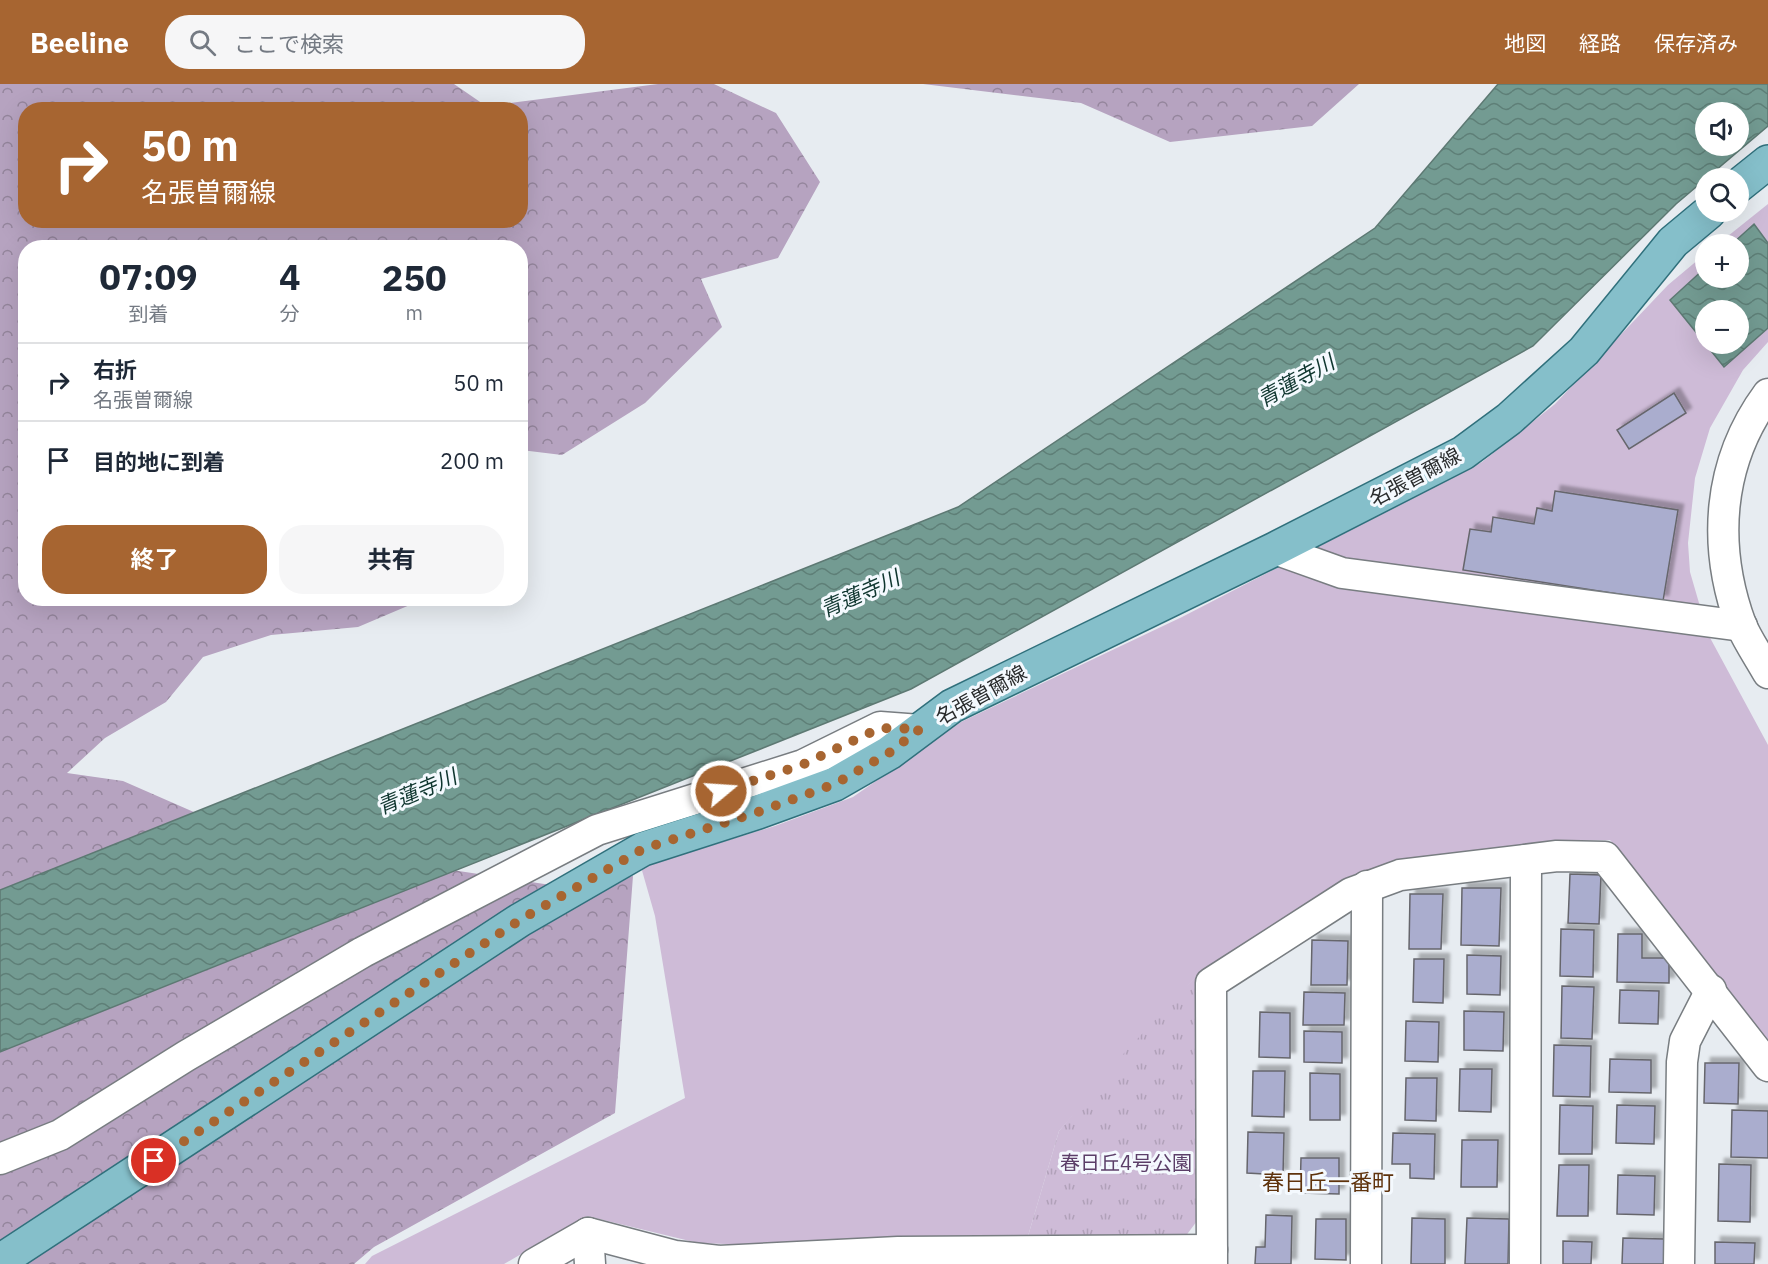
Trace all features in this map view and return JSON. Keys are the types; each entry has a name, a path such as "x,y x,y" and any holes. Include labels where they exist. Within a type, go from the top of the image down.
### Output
{"main road":[{"path":"1749,177 1768,162"},
{"name":"名張曽爾線","path":"0,1261 520,920 632,855 643,849 758,812 835,784 889,753 952,706 1275,549 1463,453 1509,419 1584,351 1673,242 1697,222"}],"street":[{"path":"1768,394 1754,413 1742,437 1726,498 1721,539 1726,570 1768,673"},
{"path":"1275,549 1342,573 1754,636"},
{"path":"0,1159 60,1135 186,1056 363,952 597,830 802,765 880,728 920,729"},
{"path":"534,1264 588,1233 675,1256 746,1263 898,1258 1212,1257 1211,983 1332,905 1367,886 1400,875 1557,856 1605,857 1768,1066"},
{"path":"1525,1264 1526,860"},
{"path":"1366,1264 1367,886"},
{"path":"1679,1264 1682,1062 1685,1041 1711,990"},
{"path":"588,1233 590,1264"}],"green space":[{"path":"0,84 454,84 480,102 18,102 18,228 528,228 528,102 517,102 658,84 714,84 776,113 820,182 778,258 701,279 722,327 645,403 562,455 528,451 528,240 18,240 18,606 408,606 358,627 271,635 203,657 166,702 105,738 67,773 123,781 260,841 564,887 633,876 615,1113 374,1247 354,1264 0,1264"},
{"path":"923,84 1359,84 1312,126 1170,142 1081,103"},
{"path":"1768,204 1768,342 1743,370 1710,428 1695,478 1688,543 1690,572 1708,634 1768,745 1768,1046 1729,992 1610,840 1559,841 1394,863 1350,876 1201,971 1059,1131 1028,1236 754,1245 698,1243 587,1216 504,1264 365,1264 372,1256 685,1098 655,916 641,867 775,826 853,797 961,722 1182,617 1482,462 1555,404 1668,285 1695,262 1695,288 1749,288 1749,234 1730,234 1746,222 1749,222 1749,219"},
{"name":"春日丘4号公園","path":"1201,971 1197,1221 1185,1237 1028,1236 1059,1131 1125,1052"}],"water":[{"name":"青蓮寺川","path":"1498,84 1768,84 1768,126 1749,142 1749,102 1695,102 1695,156 1733,156 1718,168 1695,168 1695,188 1533,346 911,689 0,1052 0,890 958,507 1375,228"},
{"path":"1754,224 1768,243 1768,328 1749,345 1749,300 1695,300 1695,331 1670,300 1695,277 1695,288 1749,288 1749,234 1743,234"},
{"path":"1714,354 1739,354 1724,367"}],"building":[{"path":"1674,393 1686,413 1629,449 1617,430"},
{"path":"1555,491 1678,510 1663,601 1463,570 1470,529 1491,532 1493,517 1534,524 1537,508 1552,511"},
{"path":"1570,874 1601,875 1599,924 1568,923"},
{"path":"1462,888 1501,888 1499,946 1461,945"},
{"path":"1410,894 1443,894 1441,949 1409,949"},
{"path":"1561,929 1594,930 1593,977 1560,976"},
{"path":"1618,934 1642,934 1642,958 1669,958 1669,983 1617,982"},
{"path":"1312,940 1348,941 1347,985 1311,985"},
{"path":"1467,955 1501,956 1500,995 1467,994"},
{"path":"1414,959 1444,959 1443,1003 1413,1002"},
{"path":"1562,986 1594,987 1592,1039 1561,1038"},
{"path":"1620,990 1659,991 1658,1024 1619,1023"},
{"path":"1304,992 1345,993 1344,1025 1303,1025"},
{"path":"1464,1011 1504,1012 1503,1051 1464,1050"},
{"path":"1260,1012 1290,1013 1290,1058 1259,1057"},
{"path":"1406,1021 1439,1022 1438,1062 1405,1061"},
{"path":"1304,1031 1342,1032 1342,1063 1304,1062"},
{"path":"1554,1045 1591,1046 1590,1097 1553,1096"},
{"path":"1610,1059 1651,1060 1651,1093 1609,1092"},
{"path":"1705,1063 1739,1063 1738,1104 1704,1103"},
{"path":"1460,1069 1492,1069 1491,1112 1459,1111"},
{"path":"1253,1071 1285,1071 1284,1117 1252,1116"},
{"path":"1310,1073 1340,1074 1340,1120 1310,1120"},
{"path":"1406,1078 1437,1078 1436,1121 1405,1120"},
{"path":"1560,1105 1593,1106 1592,1154 1559,1154"},
{"path":"1617,1105 1655,1106 1654,1144 1616,1143"},
{"path":"1732,1110 1768,1111 1768,1158 1731,1157"},
{"path":"1248,1132 1284,1133 1283,1175 1247,1173"},
{"path":"1393,1133 1435,1134 1434,1179 1410,1178 1410,1164 1392,1164"},
{"path":"1462,1140 1498,1140 1497,1187 1461,1187"},
{"path":"1301,1158 1339,1158 1339,1194 1300,1193"},
{"path":"1719,1164 1751,1165 1750,1222 1718,1221"},
{"path":"1559,1165 1589,1165 1588,1216 1557,1216"},
{"path":"1618,1175 1655,1176 1654,1215 1617,1214"},
{"path":"1266,1215 1292,1216 1291,1264 1255,1264 1256,1247 1265,1247"},
{"path":"1412,1218 1445,1219 1445,1264 1411,1264"},
{"path":"1467,1218 1509,1219 1508,1264 1465,1264"},
{"path":"1316,1219 1346,1219 1346,1260 1315,1259"},
{"path":"1623,1238 1664,1239 1664,1264 1622,1264"},
{"path":"1563,1241 1592,1242 1591,1264 1563,1264"},
{"path":"1715,1242 1755,1243 1754,1264 1715,1264"}],"district":[{"name":"春日丘一番町","path":"1328,1182"}],"route":[{"path":"154,1161 520,920 643,849 758,812 835,784 889,753 920,729 880,728 802,765 721,791"}]}
